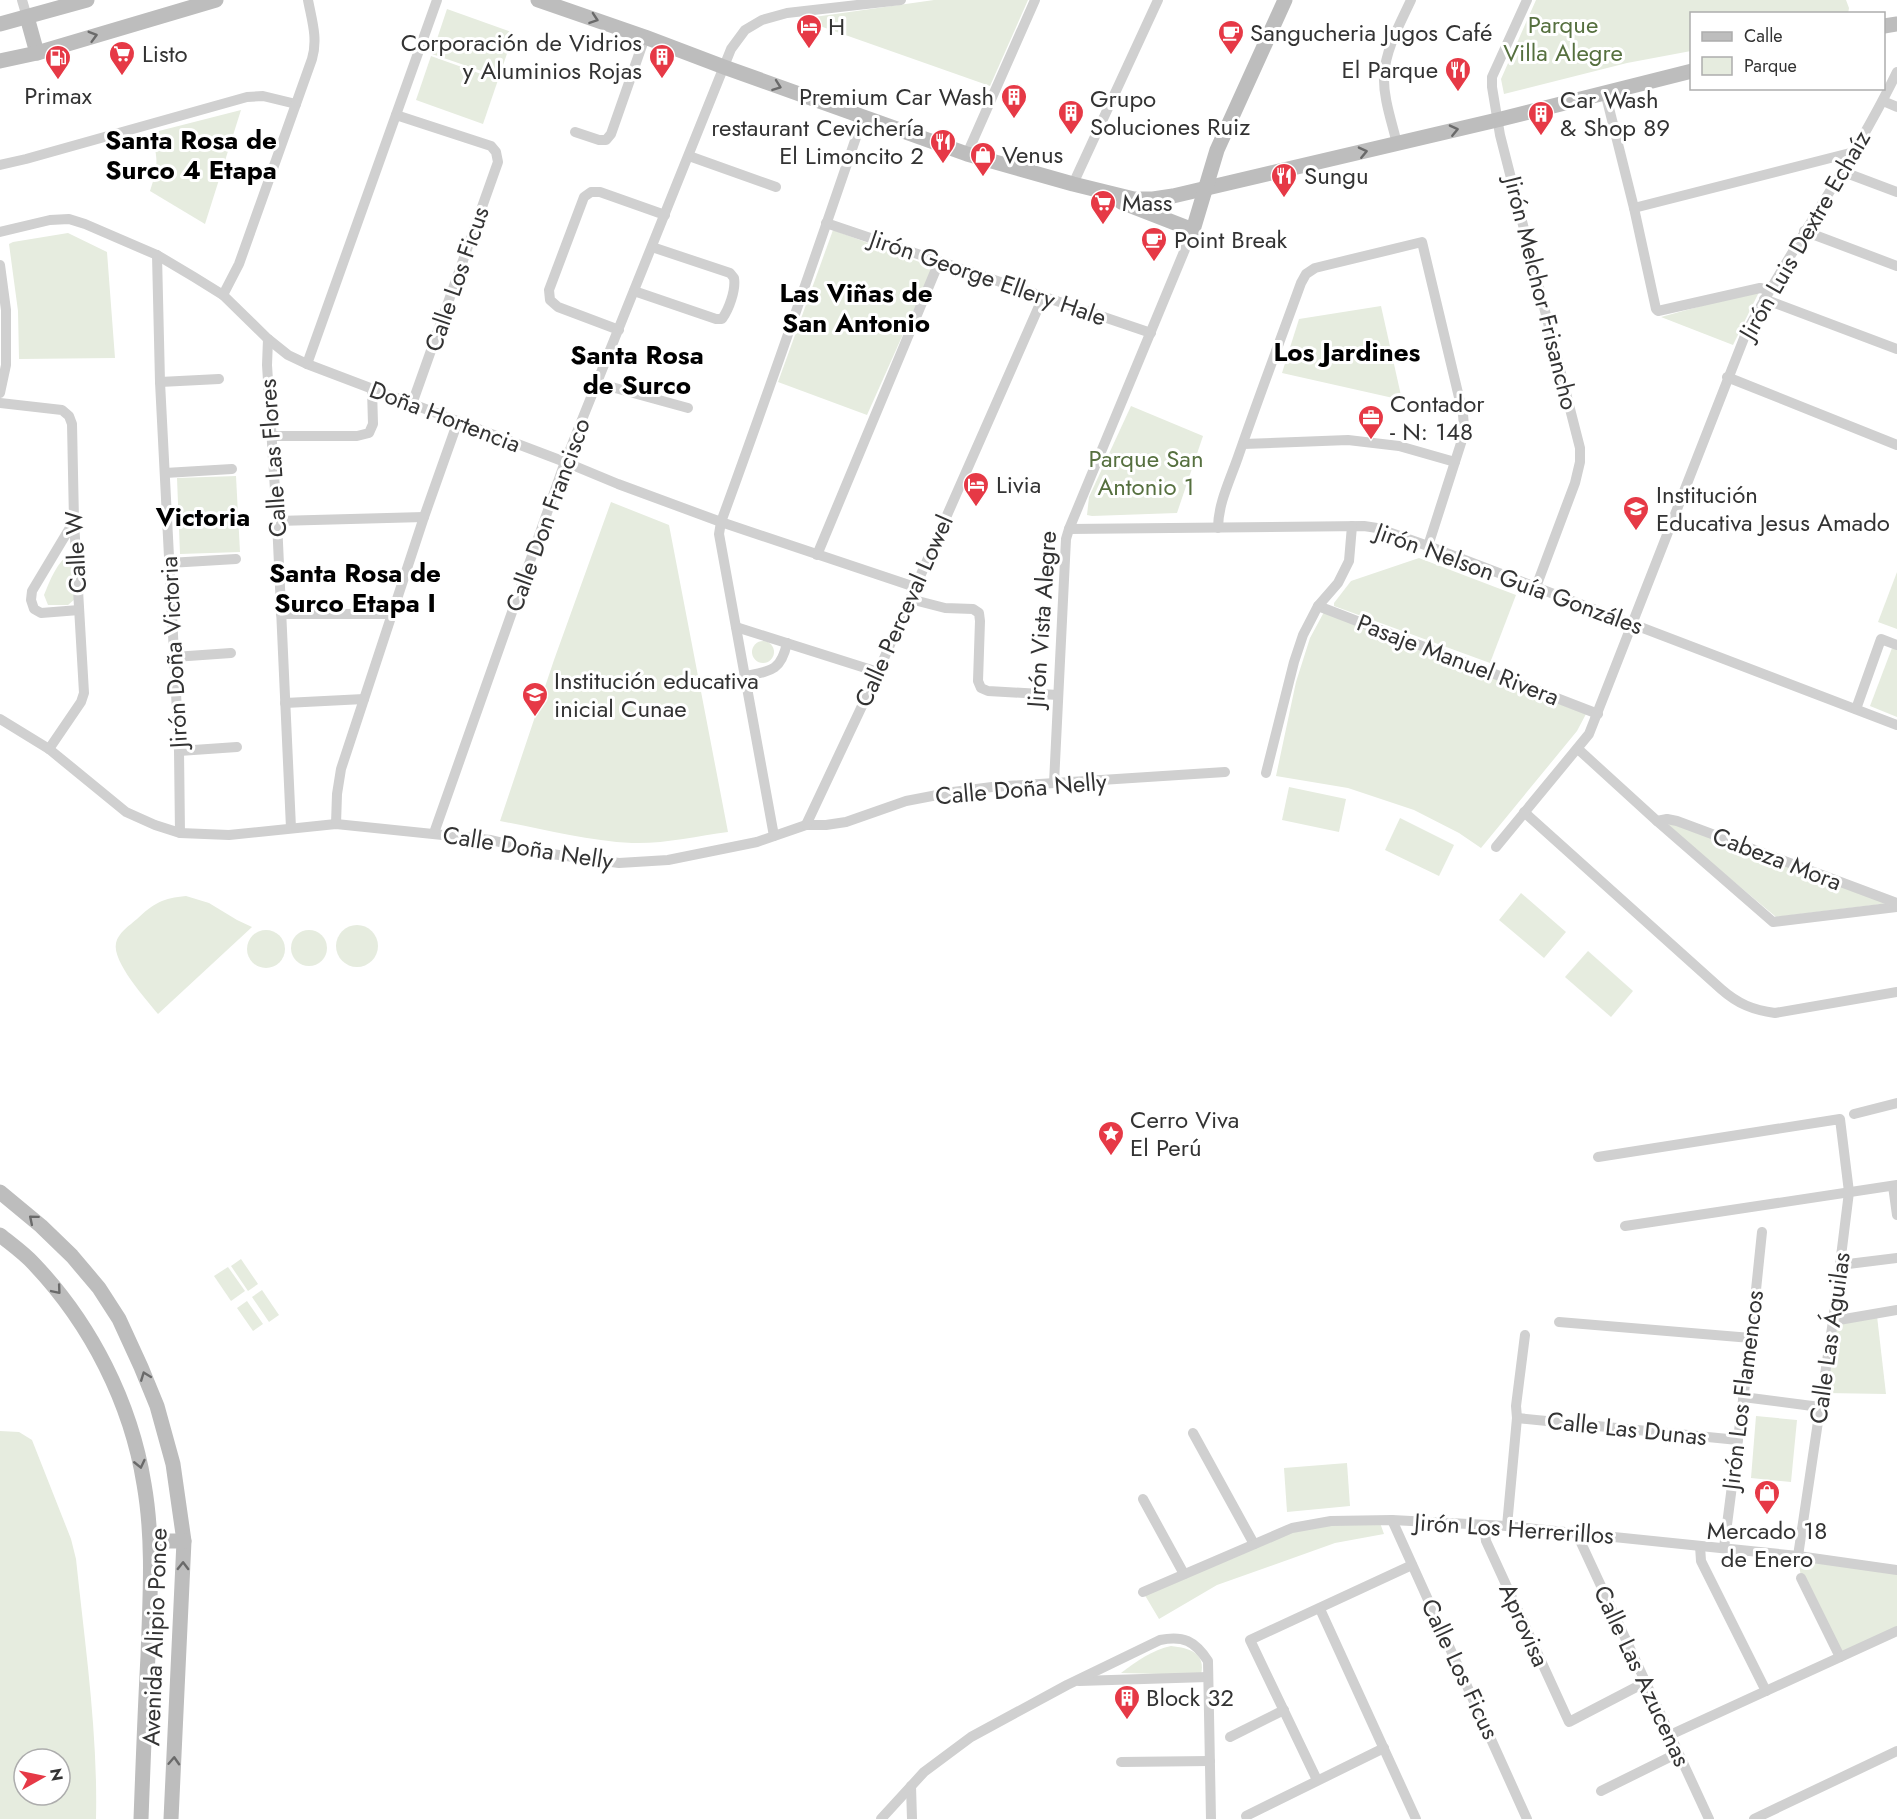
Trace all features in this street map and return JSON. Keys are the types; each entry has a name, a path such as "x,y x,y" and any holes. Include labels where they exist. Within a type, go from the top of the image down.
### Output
{"main road":[{"path":"0,24 87,0"},
{"path":"0,61 37,52 171,6 216,0"},
{"path":"538,0 967,153 1134,199 1153,199 1204,189 1497,120 1690,71"},
{"path":"1073,184 1193,230 1217,150 1285,0"},
{"path":"27,17 37,52"},
{"name":"Avenida Alipio Ponce","path":"0,1192 41,1226 72,1256 99,1288 119,1319 141,1366 173,1464 184,1541 171,1819"},
{"name":"Avenida Alipio Ponce","path":"0,1234 33,1263 61,1294 89,1334 114,1385 133,1437 144,1484 151,1542 141,1819"},
{"path":"151,1542 184,1541"}],"street":[{"path":"22,0 27,17"},
{"path":"223,296 239,264 315,48 315,34 308,0"},
{"path":"307,364 437,0"},
{"name":"Calle Don Francisco","path":"434,833 566,462 731,50 745,30 762,20 787,13 900,0"},
{"path":"967,153 1035,0"},
{"path":"1073,184 1158,0"},
{"path":"1397,144 1384,76 1392,42 1411,0"},
{"name":"Jirón Melchor Frisancho","path":"1527,0 1493,73 1492,84 1497,120 1580,448 1580,462 1575,483 1536,587"},
{"path":"575,132 599,140 606,140 611,134 645,37"},
{"name":"Jirón Luis Dextre Echaíz","path":"1496,847 1589,734 1746,333 1804,231 1854,152 1897,72"},
{"path":"1605,92 1634,208 1655,308 1659,311 1760,288 1767,294 1897,349"},
{"path":"0,165 247,97 263,96 296,104"},
{"path":"1883,101 1897,107"},
{"name":"Calle Los Ficus","path":"396,116 490,146 496,152 498,162 412,405"},
{"path":"774,836 719,534 863,117"},
{"path":"1634,208 1854,152"},
{"path":"689,156 776,187"},
{"path":"1841,171 1897,192"},
{"path":"619,330 558,307 550,300 549,290 584,197 591,192 600,192 665,215"},
{"name":"Doña Hortencia","path":"0,231 50,220 69,219 85,224 157,255 223,296 268,339 288,355 307,364 566,462 618,484 817,555 915,587"},
{"name":"Jirón George Ellery Hale","path":"826,223 1151,333"},
{"name":"Jirón Vista Alegre","path":"1054,783 1066,539 1193,230"},
{"path":"1804,231 1897,266"},
{"path":"1218,528 1221,507 1306,274 1315,268 1422,242 1463,414 1464,428 1428,546"},
{"path":"634,291 716,319 722,319 725,315 735,284 730,273 652,247"},
{"name":"Jirón Doña Victoria","path":"157,255 160,382 179,751 180,833"},
{"path":"817,555 939,262"},
{"path":"0,265 6,310 6,365 0,393"},
{"name":"Calle Perceval Lowel","path":"806,825 878,672 1043,297"},
{"name":"Calle Las Flores","path":"268,339 267,365 277,521 291,828"},
{"path":"1727,377 1897,445"},
{"path":"160,382 219,379"},
{"path":"597,384 687,408"},
{"path":"271,436 369,434 373,424 372,389"},
{"name":"Calle W","path":"0,403 62,410 69,416 72,424 74,521 84,693 81,702 49,749"},
{"path":"336,824 341,769 458,421"},
{"path":"1243,444 1348,440 1399,446 1455,462"},
{"path":"165,473 232,469"},
{"path":"277,521 424,517"},
{"path":"74,521 32,591 31,600 34,609 41,613 79,610"},
{"path":"1266,773 1303,635 1318,606 1338,583 1349,561 1352,526"},
{"name":"Jirón Nelson Guía Gonzáles","path":"1069,529 1352,526 1377,528 1897,725"},
{"path":"169,562 236,559"},
{"path":"910,599 945,608 973,609 978,613 980,621 978,681 981,688 988,692 1058,695"},
{"name":"Pasaje Manuel Rivera","path":"1318,606 1598,714"},
{"path":"280,614 393,614"},
{"path":"736,627 878,672"},
{"path":"1856,709 1881,639 1897,645"},
{"path":"745,676 771,670 779,664 784,657 787,643"},
{"path":"174,657 231,653"},
{"path":"285,703 364,699"},
{"name":"Calle Doña Nelly","path":"0,719 49,749 126,812 180,833 228,835 336,824 491,840 544,852 619,863 668,860 757,842 806,825 846,822 906,801 953,792 1225,772"},
{"path":"179,751 237,747"},
{"path":"1578,749 1773,922 1897,905"},
{"path":"1524,812 1721,989 1745,1006 1775,1013 1897,992"},
{"name":"Cabeza Mora","path":"1657,821 1667,819 1677,821 1897,905"},
{"path":"1854,1114 1897,1103"},
{"name":"Calle Las Águilas","path":"1598,1157 1840,1119 1850,1192 1798,1556"},
{"path":"1625,1226 1895,1186 1897,1215"},
{"name":"Jirón Los Flamencos","path":"1724,1548 1762,1232"},
{"path":"1840,1265 1897,1258"},
{"path":"1833,1321 1897,1310"},
{"path":"1559,1322 1751,1338"},
{"path":"1506,1526 1517,1418 1516,1406 1525,1335"},
{"path":"1743,1397 1820,1407"},
{"name":"Calle Las Dunas","path":"1517,1418 1738,1440"},
{"path":"1193,1433 1254,1544"},
{"path":"1143,1499 1184,1574"},
{"name":"Calle Los Ficus","path":"1392,1520 1527,1819"},
{"name":"Jirón Los Herrerillos","path":"1143,1592 1292,1528 1331,1521 1392,1520 1576,1532 1798,1556 1897,1570"},
{"name":"Aprovisa","path":"1484,1526 1486,1541 1569,1722 1646,1682"},
{"name":"Calle Las Azucenas","path":"1576,1532 1709,1819"},
{"path":"1700,1546 1701,1561 1766,1691"},
{"path":"1317,1780 1250,1640 1412,1565"},
{"path":"1802,1578 1840,1657"},
{"path":"1320,1608 1416,1819"},
{"path":"1670,1735 1897,1631"},
{"path":"880,1819 924,1772 971,1737 1076,1681 1160,1640 1172,1638 1187,1641 1198,1647 1208,1661 1211,1819"},
{"path":"1076,1681 1208,1677"},
{"path":"1230,1737 1284,1710"},
{"path":"1246,1816 1384,1748"},
{"path":"1754,1819 1897,1751"},
{"path":"1601,1791 1678,1753"},
{"path":"1121,1762 1210,1761"},
{"path":"911,1786 912,1819"}],"green space":[{"path":"934,0 1028,0 990,86 800,19"},
{"name":"Parque Villa Alegre","path":"1536,0 1846,0 1849,8 1848,12 1690,12 1690,51 1627,63 1504,94 1501,79"},
{"path":"447,9 514,33 499,77 432,54"},
{"path":"431,56 498,80 483,124 416,100"},
{"path":"241,110 205,224 150,191 156,162 151,133"},
{"path":"833,230 933,267 867,415 778,382"},
{"path":"68,233 107,252 115,358 19,359 18,311 9,244"},
{"path":"1760,290 1733,345 1661,317"},
{"path":"1381,306 1402,400 1282,373 1299,319"},
{"name":"Parque San Antonio 1","path":"1131,406 1203,436 1177,513 1087,515 1089,497"},
{"path":"236,476 240,552 180,554 177,478"},
{"path":"611,502 669,525 728,832 668,841 632,843 582,837 500,821 554,660"},
{"path":"71,555 76,598 68,605 48,605 44,595 51,578 62,561"},
{"path":"1419,558 1516,595 1490,663 1334,606 1351,581"},
{"path":"1897,572 1897,629 1878,622"},
{"path":"1324,612 1586,714 1577,731 1481,848 1459,833 1414,810 1348,788 1276,776 1296,682 1310,638"},
{"path":"763,641 771,644 774,652 771,660 763,663 755,660 752,652 755,644"},
{"path":"1892,648 1897,650 1897,717 1870,706"},
{"path":"1289,787 1346,799 1339,832 1282,820"},
{"path":"1400,818 1454,845 1439,876 1385,850"},
{"path":"1667,820 1890,903 1776,917 1665,824"},
{"path":"1521,893 1566,932 1544,958 1499,920"},
{"path":"186,896 209,903 252,927 158,1014 124,970 116,951 116,943 125,930 154,905 171,898"},
{"path":"357,925 365,926 372,931 377,938 377,954 372,961 365,966 357,967 349,966 342,961 337,954 336,946 337,938 342,931 349,926"},
{"path":"266,930 279,936 285,949 279,962 266,968 253,962 247,949 253,936"},
{"path":"309,930 322,935 327,948 322,961 309,966 296,961 291,948 296,935"},
{"path":"1588,951 1633,991 1611,1017 1565,977"},
{"path":"241,1259 258,1284 248,1291 231,1266"},
{"path":"228,1267 245,1291 231,1301 214,1276"},
{"path":"262,1290 279,1315 269,1322 252,1297"},
{"path":"247,1301 263,1324 253,1331 237,1308"},
{"path":"1877,1316 1886,1394 1826,1393 1833,1321"},
{"path":"1756,1416 1797,1420 1791,1482 1751,1478"},
{"path":"0,1431 19,1432 32,1440 71,1539 76,1559 95,1754 96,1819 0,1819"},
{"path":"1347,1463 1350,1506 1287,1512 1284,1468"},
{"path":"1379,1520 1384,1534 1335,1543 1217,1585 1159,1619 1143,1592 1292,1528"},
{"path":"1798,1556 1897,1570 1897,1631 1840,1657 1801,1578"},
{"path":"1171,1646 1195,1653 1201,1661 1201,1675 1121,1673 1151,1653"}],"place":[{"name":"H","path":"809,50"},
{"name":"Sangucheria Jugos Café","path":"1231,56"},
{"name":"Listo","path":"122,77"},
{"name":"Corporación de Vidrios y Aluminios Rojas","path":"662,80"},
{"name":"Primax","path":"58,81"},
{"name":"El Parque","path":"1458,93"},
{"name":"Premium Car Wash","path":"1014,120"},
{"name":"Grupo Soluciones Ruiz","path":"1071,136"},
{"name":"Car Wash & Shop 89","path":"1541,137"},
{"name":"restaurant Cevichería El Limoncito 2","path":"943,165"},
{"name":"Venus","path":"983,178"},
{"name":"Sungu","path":"1284,199"},
{"name":"Mass","path":"1103,226"},
{"name":"Point Break","path":"1154,263"},
{"name":"Contador - N: 148","path":"1371,441"},
{"name":"Livia","path":"976,508"},
{"name":"Institución Educativa Jesus Amado","path":"1636,532"},
{"name":"Institución educativa inicial Cunae","path":"535,718"},
{"name":"Cerro Viva El Perú","path":"1111,1157"},
{"name":"Mercado 18 de Enero","path":"1767,1516"},
{"name":"Block 32","path":"1127,1721"}],"district":[{"name":"Santa Rosa de Surco 4 Etapa","path":"191,155"},
{"name":"Las Viñas de San Antonio","path":"856,308"},
{"name":"Los Jardines","path":"1347,352"},
{"name":"Santa Rosa de Surco","path":"637,370"},
{"name":"Victoria","path":"203,517"},
{"name":"Santa Rosa de Surco Etapa I","path":"355,588"}]}
